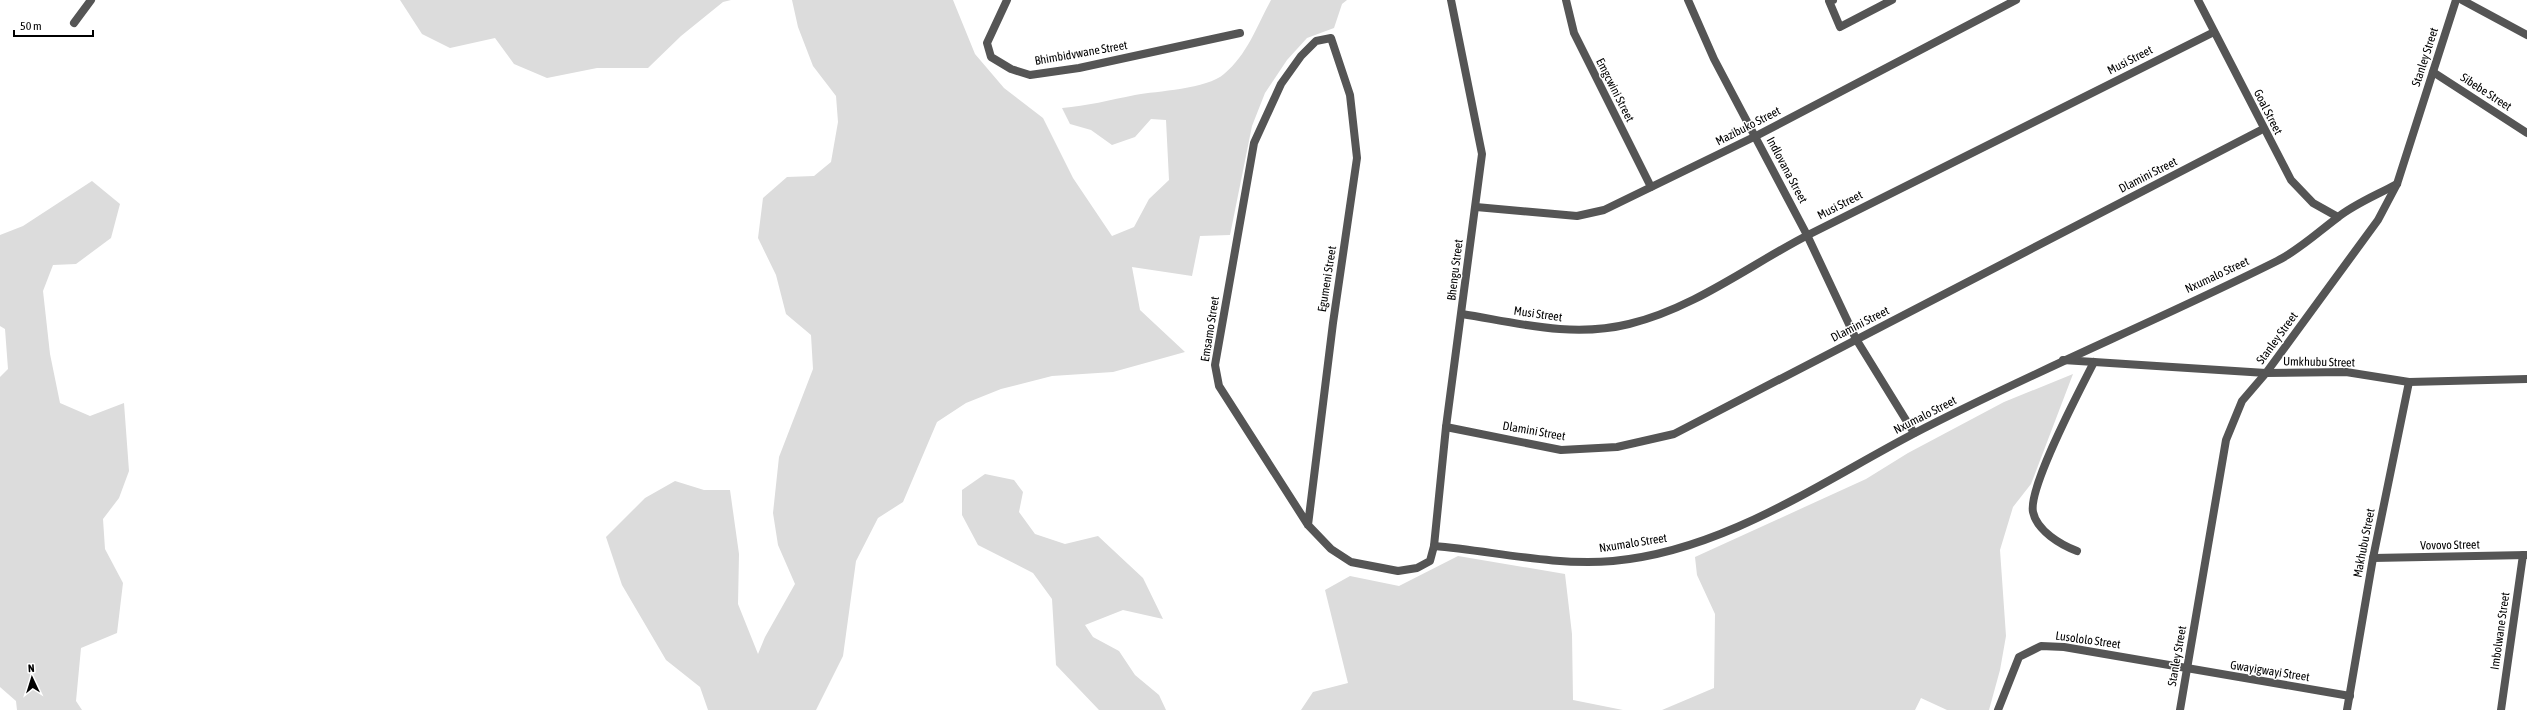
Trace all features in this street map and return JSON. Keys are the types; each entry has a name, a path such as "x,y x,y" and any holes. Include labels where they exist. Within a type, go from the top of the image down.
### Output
{"street":[{"path":"74,23 91,0"},
{"name":"Bhimbidvwane Street","path":"1007,0 987,43 991,57 1011,69 1030,75 1079,68 1240,33"},
{"name":"Bhengu Street","path":"1434,546 1446,427 1482,154 1451,0"},
{"name":"Emgcwini Street","path":"1566,0 1574,33 1651,187"},
{"name":"Indlovana Street","path":"1688,0 1714,59 1808,235 1856,339 1914,434"},
{"path":"1833,0 1829,2 1840,27 1879,3 1892,0"},
{"name":"Mazibuko Street","path":"1476,207 1577,216 1604,210 1756,136 2016,0"},
{"name":"Goal Street","path":"2198,0 2263,130 2291,180 2313,203 2338,216"},
{"name":"Stanley Street","path":"2180,710 2226,440 2242,401 2266,373 2378,220 2396,184 2456,0"},
{"path":"2462,0 2527,35"},
{"name":"Musi Street","path":"1462,314 1551,329 1585,332 1630,324 1672,310 1808,235 2214,32"},
{"name":"Emsamo Street","path":"1331,38 1316,41 1301,56 1281,84 1254,143 1215,365 1219,386 1308,526 1331,549 1351,562 1398,571 1417,568 1430,561 1434,546"},
{"name":"Egumeni Street","path":"1308,526 1333,323 1357,158 1350,95 1331,38"},
{"name":"Sibebe Street","path":"2433,72 2527,133"},
{"name":"Dlamini Street","path":"1446,427 1561,450 1617,447 1674,434 2263,130"},
{"name":"Nxumalo Street","path":"1434,546 1553,561 1613,561 1668,551 1738,528 1914,434 2062,360 2279,260 2314,237 2338,216 2396,184"},
{"name":"Umkhubu Street","path":"2062,360 2266,373 2346,372 2409,382 2527,379"},
{"path":"2077,551 2066,547 2042,528 2036,520 2033,505 2038,485 2055,443 2094,362"},
{"name":"Makhubu Street","path":"2347,710 2373,558 2409,382"},
{"name":"Vovovo Street","path":"2373,558 2525,555"},
{"name":"Imbolwane Street","path":"2501,710 2525,555"},
{"name":"Lusololo Street","path":"1998,710 2019,657 2041,646 2093,651 2187,670"},
{"name":"Gwayigwayi Street","path":"2187,670 2350,696"}],"shaded area":[{"path":"400,0 731,0 723,2 681,36 648,68 597,68 547,78 514,64 495,38 450,48 422,34"},
{"path":"792,0 953,0 975,54 1004,88 1043,118 1073,178 1112,236 1134,227 1149,199 1169,180 1166,120 1151,119 1135,137 1112,145 1091,130 1070,124 1062,108 1135,95 1181,89 1206,83 1224,74 1239,58 1251,40 1271,0 1347,0 1342,4 1334,28 1307,38 1287,60 1265,93 1252,126 1230,235 1200,236 1192,276 1132,267 1140,310 1185,352 1113,372 1052,376 1001,389 966,403 937,422 903,502 878,518 856,561 843,656 816,710 708,710 700,687 666,660 622,585 606,537 645,498 675,481 704,490 730,490 739,554 738,604 758,654 765,637 795,584 778,545 773,513 779,457 813,369 811,335 786,314 776,275 758,238 763,198 787,177 814,176 831,162 838,122 836,96 813,66 798,27"},
{"path":"92,181 120,204 111,238 76,264 53,265 43,291 50,354 60,403 90,416 124,403 129,471 119,498 103,519 105,549 123,583 117,633 81,648 76,701 82,710 17,710 16,701 0,687 0,377 8,369 5,329 0,326 0,235 23,226"},
{"path":"2073,374 2031,484 2013,507 2000,550 2006,636 2000,670 1989,710 1947,710 1921,698 1915,710 1662,710 1714,688 1715,614 1697,575 1695,557 1866,479 1908,453 2004,402"},
{"path":"985,474 1014,480 1023,492 1019,512 1035,534 1065,544 1098,536 1143,578 1163,619 1123,610 1085,625 1093,637 1119,651 1135,675 1159,695 1166,710 1099,710 1056,665 1052,599 1033,573 978,545 962,515 962,490"},
{"path":"1458,556 1565,574 1572,634 1573,700 1623,710 1301,710 1313,692 1348,683 1325,590 1350,576 1399,586"}]}
